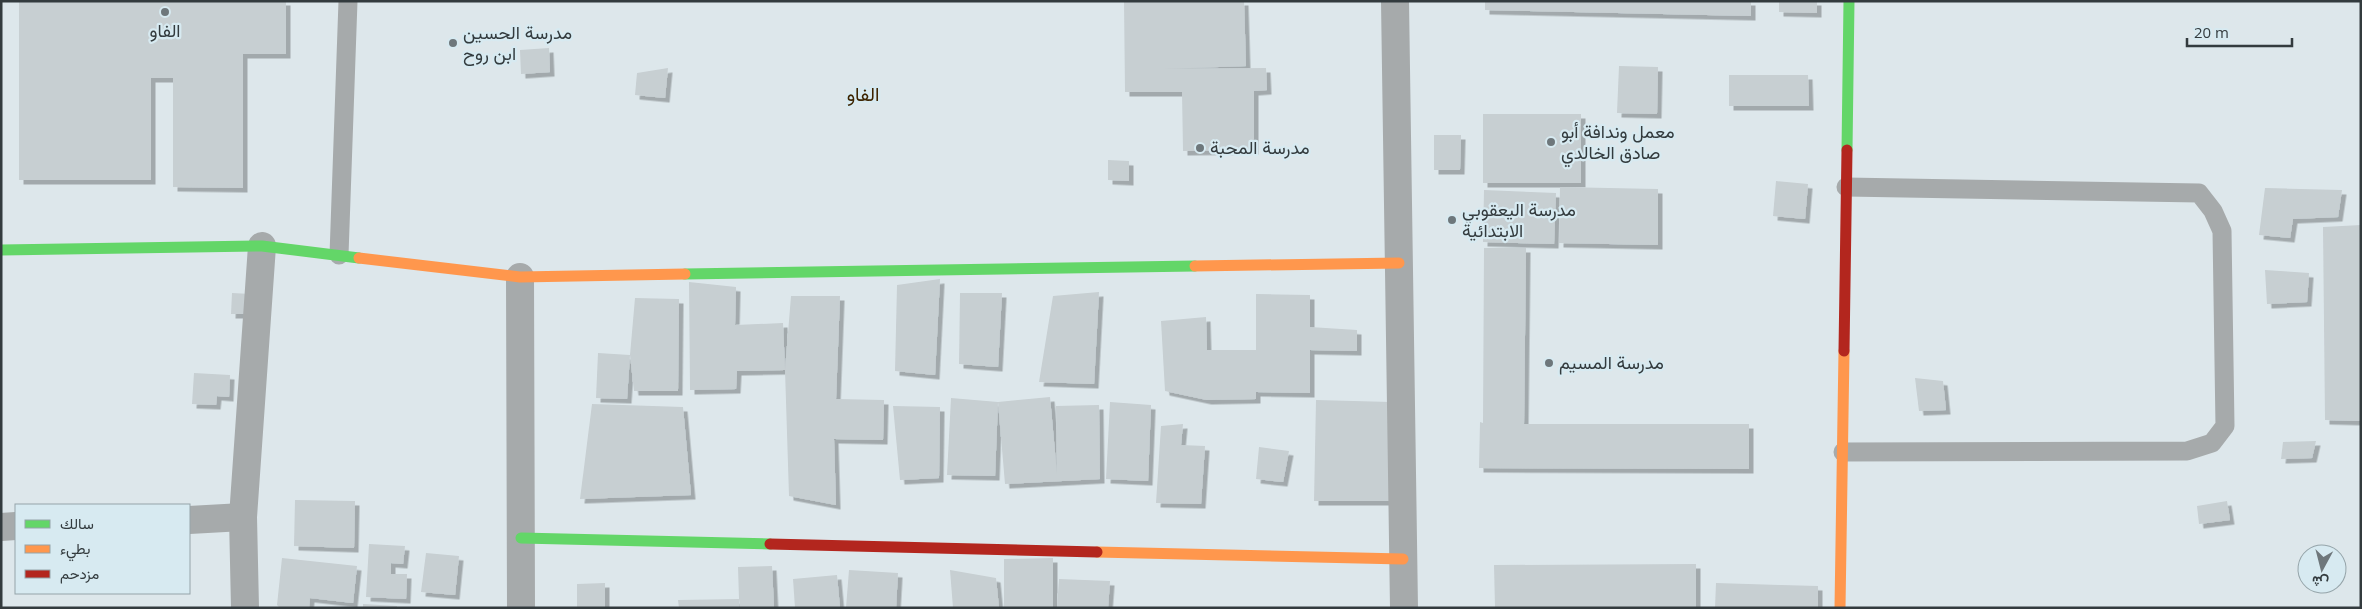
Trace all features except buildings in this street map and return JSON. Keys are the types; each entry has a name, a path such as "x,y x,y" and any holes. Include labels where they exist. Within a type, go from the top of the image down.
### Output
{"street":[{"path":"1395,1 1404,608"},
{"path":"1840,608 1849,1"},
{"path":"245,608 243,517 262,246"},
{"path":"1,250 262,246 520,277 1399,263"},
{"path":"520,277 521,608"},
{"path":"190,520 243,517"},
{"path":"1,527 15,526"},
{"path":"521,538 1403,559"}],"lane":[{"path":"339,255 348,1"},
{"path":"1843,452 2187,451 2212,443 2225,426 2222,231 2212,211 2199,193 1846,187"}],"traffic: fast":[{"path":"1847,150 1849,1"},
{"path":"1,250 262,246 359,258"},
{"path":"685,274 1195,266"},
{"path":"521,538 770,544"}],"traffic: slow":[{"path":"359,258 520,277 685,274"},
{"path":"1195,266 1399,263"},
{"path":"1840,608 1844,351"},
{"path":"1097,552 1403,559"}],"traffic: jam":[{"path":"1844,351 1847,150"},
{"path":"770,544 1097,552"}],"place":[{"name":"الفاو","path":"165,12"},
{"name":"مدرسة الحسين ابن روح","path":"453,43"},
{"name":"معمل وندافة أبو صادق الخالدي","path":"1551,142"},
{"name":"مدرسة المحبة","path":"1200,148"},
{"name":"مدرسة اليعقوبي الابتدائية","path":"1452,220"},
{"name":"مدرسة المسيم","path":"1549,363"}],"district":[{"name":"الفاو","path":"863,94"}]}
